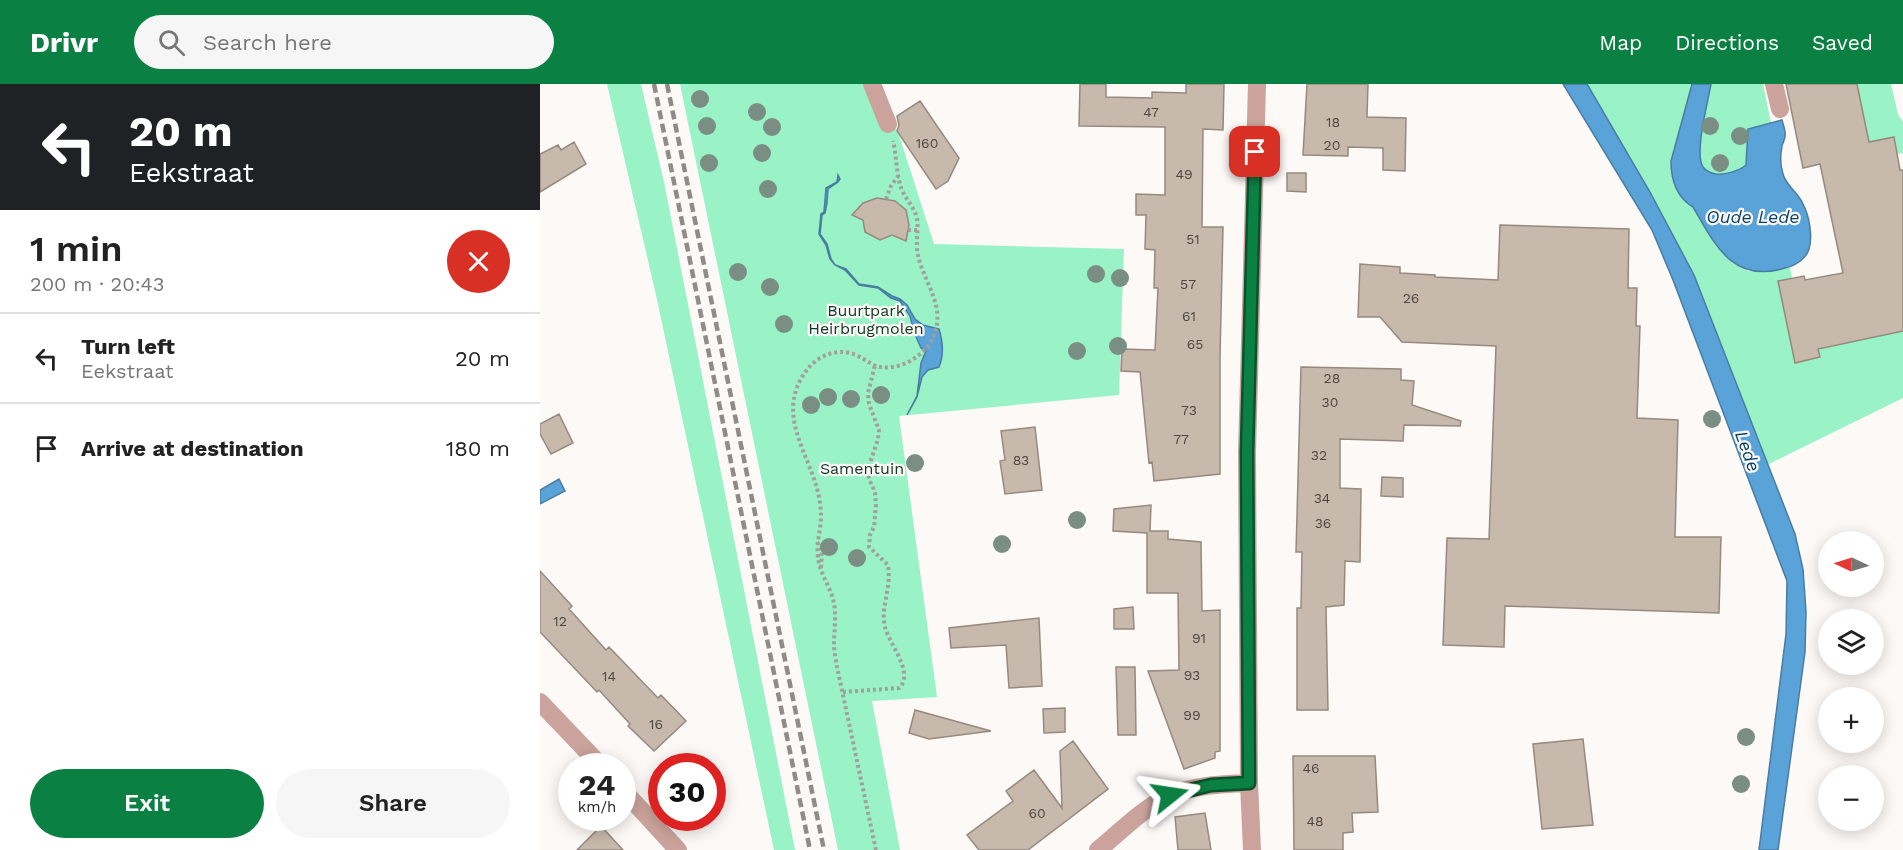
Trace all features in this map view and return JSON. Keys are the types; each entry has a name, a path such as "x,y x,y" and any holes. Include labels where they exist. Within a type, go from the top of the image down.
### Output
{"street":[{"path":"872,84 888,124"},
{"path":"1251,850 1247,452 1257,84"},
{"path":"1774,84 1780,109"},
{"path":"540,702 589,753"},
{"path":"1098,850 1155,804 1170,795 1211,785 1249,783"},
{"path":"636,804 678,850"}],"path":[{"path":"876,850 835,652 834,600 818,560 817,542 821,517 819,499 794,424 792,410 795,393 802,377 812,364 829,354 846,352 882,367 903,364 917,357 932,339 936,320 935,296 920,264 917,250 917,219 914,208 902,191 888,124"},
{"path":"886,199 891,186 900,175"},
{"path":"908,230 917,230"},
{"path":"843,692 899,688 904,684 905,678 901,662 885,628 883,616 889,588 888,565 869,547 876,505 875,492 869,479 868,469 879,430 869,404 868,393 875,365"}],"green space":[{"path":"607,84 641,84 664,182 795,850 774,850 656,295"},
{"name":"Buurtpark Heirbrugmolen","path":"680,84 881,84 890,120 898,132 934,244 1124,249 1119,395 899,416 937,697 872,701 900,850 838,850"},
{"path":"1587,84 1692,84 1671,161 1687,204 1693,207 1717,247 1748,271 1771,271 1790,267 1792,278 1778,282 1783,307 1788,306 1795,362 1820,357 1818,349 1903,331 1903,398 1767,465 1694,275 1650,192"},
{"path":"1711,84 1763,84 1771,123 1748,130 1746,165 1736,171 1723,174 1707,171 1701,160 1701,139"},
{"path":"1857,84 1891,84 1898,114 1903,122 1903,153 1897,154 1894,137 1869,142"}],"water":[{"name":"Lede","path":"1563,84 1587,84 1650,192 1694,275 1795,534 1803,569 1806,612 1805,652 1778,850 1759,850 1786,634 1787,581 1652,230"},
{"name":"Oude Lede","path":"1692,84 1711,84 1702,127 1700,151 1703,167 1710,172 1724,174 1746,165 1748,129 1782,120 1785,138 1781,153 1782,171 1787,182 1801,200 1809,220 1808,253 1796,264 1767,272 1752,271 1739,266 1718,247 1693,207 1679,193 1673,181 1671,161"},
{"path":"838,175 840,179 838,182 828,189 827,203 825,213 822,215 820,234 827,244 835,265 819,234 826,188 837,182"},
{"path":"835,265 846,269 859,284 878,287 900,299 907,305 915,319 923,325 939,329 942,358 939,367 928,370 922,377 917,397 907,415 917,396 921,363 926,351 921,348 910,316 900,301 891,298 878,288 859,285 845,270"},
{"path":"559,479 565,491 540,504 540,490"}],"building":[{"path":"1080,84 1106,84 1106,97 1152,98 1152,92 1186,93 1186,84 1224,84 1223,130 1203,129 1202,227 1223,227 1220,474 1154,481 1152,462 1149,463 1140,372 1121,371 1122,349 1155,350 1158,288 1154,288 1155,250 1145,249 1146,215 1136,215 1136,194 1165,195 1165,127 1079,126"},
{"path":"1307,84 1368,84 1367,117 1406,118 1405,171 1383,170 1383,148 1348,147 1348,156 1303,155"},
{"path":"1786,84 1857,84 1869,142 1894,137 1900,170 1903,170 1903,331 1818,349 1820,357 1795,363 1778,281 1804,276 1805,280 1843,273 1820,164 1803,168"},
{"path":"920,101 959,158 948,181 936,189 897,131 899,125 897,116"},
{"path":"574,142 586,164 540,192 540,154 558,145 561,150"},
{"path":"1287,173 1306,173 1306,192 1287,191"},
{"path":"877,198 895,201 906,210 909,225 906,241 892,235 880,240 865,232 863,220 852,215 863,203"},
{"path":"1500,225 1629,229 1628,288 1637,288 1636,326 1640,326 1637,418 1678,420 1675,537 1721,537 1719,613 1505,606 1504,647 1443,645 1447,538 1489,539 1496,346 1402,342 1380,317 1358,317 1360,264 1400,267 1400,273 1498,280"},
{"path":"1301,367 1401,369 1401,380 1414,381 1412,405 1461,421 1460,426 1404,425 1403,441 1340,439 1340,488 1361,489 1360,562 1345,561 1344,605 1326,607 1328,710 1297,710 1297,608 1301,608 1302,552 1296,552"},
{"path":"559,414 573,443 551,454 540,434 540,424"},
{"path":"1035,427 1042,490 1005,494 1000,461 1005,460 1001,431"},
{"path":"1382,477 1403,478 1403,497 1381,496"},
{"path":"1151,505 1150,531 1168,531 1168,539 1201,542 1202,611 1220,610 1220,751 1215,752 1215,758 1184,769 1148,671 1179,670 1178,593 1147,593 1147,533 1113,531 1114,509"},
{"path":"540,571 572,606 569,609 606,650 609,647 658,698 661,695 686,721 654,751 628,726 630,724 599,690 597,692 540,632"},
{"path":"1133,607 1134,629 1114,629 1114,609"},
{"path":"1039,618 1042,686 1009,688 1006,645 951,648 949,628"},
{"path":"1116,667 1135,667 1136,735 1118,735"},
{"path":"1065,708 1065,732 1044,733 1043,709"},
{"path":"915,710 991,731 929,739 909,733"},
{"path":"1583,739 1593,825 1542,829 1533,744"},
{"path":"1073,741 1108,789 1028,850 979,850 967,835 1013,801 1006,791 1034,770 1062,808 1060,751"},
{"path":"1293,756 1375,756 1378,812 1352,813 1353,832 1343,833 1343,850 1294,850"},
{"path":"1205,813 1211,850 1178,850 1175,817"},
{"path":"596,831 606,831 623,850 577,850"}],"railway":[{"path":"654,84 810,850"},
{"path":"667,84 824,850"}],"route":[{"path":"1170,795 1211,785 1249,783 1247,452 1255,152"}],"park label":[{"name":"Samentuin","path":"862,468"}]}
